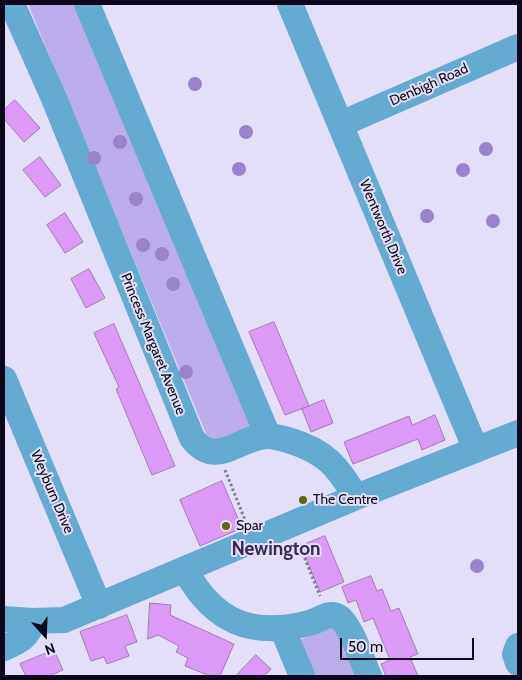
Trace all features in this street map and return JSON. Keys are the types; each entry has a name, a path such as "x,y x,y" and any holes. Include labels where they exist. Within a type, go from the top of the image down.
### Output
{"street":[{"path":"87,4 268,436"},
{"name":"Wentworth Drive","path":"290,4 476,450"},
{"name":"Princess Margaret Avenue","path":"10,13 53,96 192,438 199,447 206,451 218,450"},
{"name":"Denbigh Road","path":"341,124 518,47"},
{"name":"Weyburn Drive","path":"4,379 99,606"},
{"path":"4,619 32,621 64,620 356,497 518,433"},
{"path":"218,450 268,436 306,446 322,453 334,464 356,497"},
{"path":"185,570 197,591 223,615 249,626 283,630 337,619 369,676"},
{"path":"4,648 19,641 31,629 32,621"},
{"path":"283,630 302,676"},
{"path":"518,646 515,654 518,663"}],"path":[{"path":"218,450 247,527"},
{"path":"291,525 337,619"}],"shaded area":[{"path":"28,4 82,4 253,420 249,427 216,441 207,436"},
{"path":"334,625 361,676 307,676 295,642"}],"building":[{"path":"15,100 40,128 24,142 4,119 4,110"},
{"path":"40,157 61,185 45,197 23,170"},
{"path":"65,213 83,242 65,253 47,225"},
{"path":"89,269 105,298 86,308 71,279"},
{"path":"274,322 309,406 285,415 249,332"},
{"path":"114,324 175,466 152,475 116,389 119,387 94,333"},
{"path":"324,400 333,423 311,432 302,409"},
{"path":"435,415 445,440 422,450 418,439 353,464 344,442 409,416 412,425"},
{"path":"222,481 242,528 200,546 180,500"},
{"path":"325,536 344,582 320,592 301,546"},
{"path":"371,576 377,591 382,589 391,611 399,608 418,654 410,657 418,676 386,676 381,664 390,660 373,618 364,622 356,600 348,603 342,587"},
{"path":"150,603 171,605 170,615 234,644 220,676 210,676 185,666 188,658 176,652 179,646 158,635 148,639"},
{"path":"127,615 137,642 125,646 129,656 107,664 104,657 91,661 80,632"},
{"path":"54,650 63,670 49,676 26,676 20,664"},
{"path":"256,655 271,669 264,676 236,676"}],"place":[{"name":"The Centre","path":"303,500"},
{"name":"Spar","path":"226,526"}],"district":[{"name":"Newington","path":"276,549"}]}
